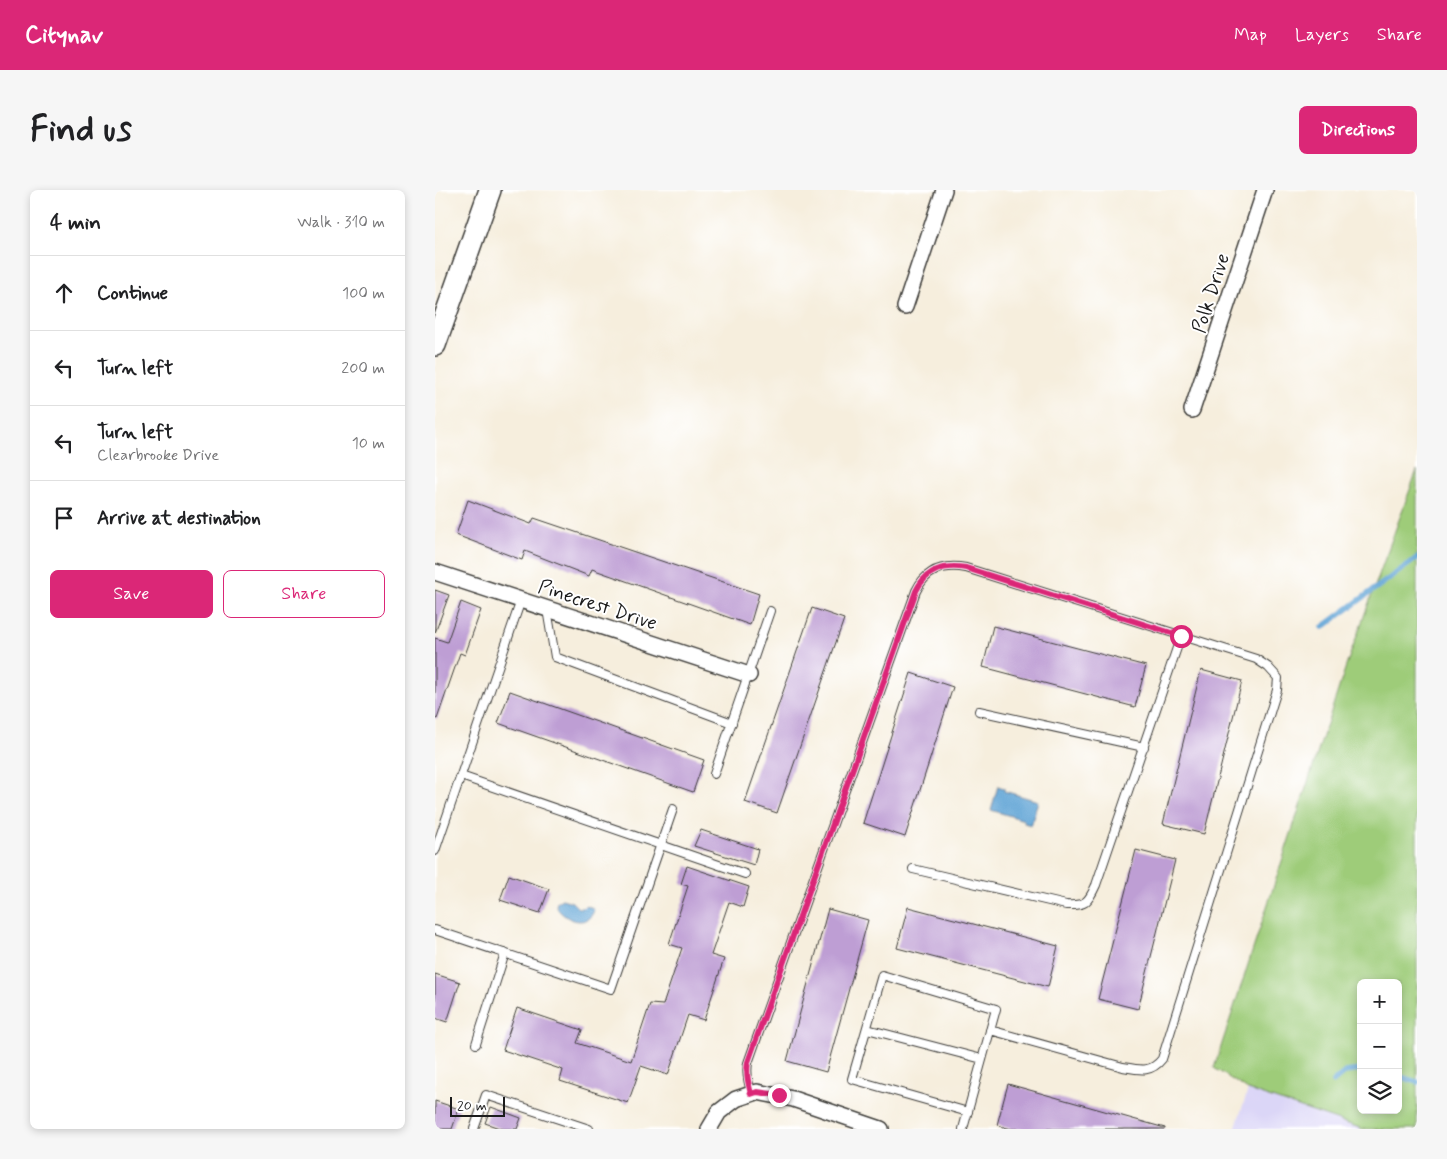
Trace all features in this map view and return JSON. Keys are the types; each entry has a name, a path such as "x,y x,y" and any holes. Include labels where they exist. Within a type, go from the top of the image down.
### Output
{"street":[{"path":"435,345 490,190"},
{"path":"905,307 944,190"},
{"name":"Polk Drive","path":"1192,410 1265,190"},
{"name":"Pinecrest Drive","path":"435,572 749,675"},
{"path":"709,1129 719,1112 736,1099 757,1092 793,1099 881,1129"}],"lane":[{"path":"751,1094 746,1071 748,1062 916,591 920,582 927,575 946,566 966,568 1256,660 1278,678 1277,690 1163,1059 1157,1066 1150,1069 1123,1068 990,1030"},
{"path":"435,851 521,600"},
{"path":"547,608 555,657 732,724"},
{"path":"714,774 771,611"},
{"path":"913,869 1065,905 1079,906 1087,901 1097,885 1181,636"},
{"path":"979,711 1144,747"},
{"path":"461,776 745,874"},
{"path":"435,930 611,988 673,810"},
{"path":"476,1044 505,953"},
{"path":"963,1129 968,1112 983,1059 996,1009 882,975 852,1079 968,1112"},
{"path":"867,1029 983,1059"},
{"path":"474,1129 486,1095 589,1129"}],"shaded area":[{"path":"1248,1090 1363,1129 1235,1129"}],"green space":[{"path":"1417,470 1417,1129 1363,1129 1248,1090 1214,1068 1347,663"}],"water":[{"path":"998,786 1004,788 1004,791 1038,801 1031,825 1024,823 1024,820 991,810"},
{"path":"562,899 572,902 578,908 585,906 591,907 594,910 586,920 581,921 569,918 559,911 556,906 557,902"}],"building":[{"path":"468,500 531,524 534,518 759,594 750,625 592,569 589,576 525,551 522,560 456,535"},
{"path":"435,590 449,595 435,633"},
{"path":"461,602 481,610 465,655 460,653 437,719 435,718 435,638 447,642"},
{"path":"812,608 844,619 777,813 745,802"},
{"path":"993,626 1146,666 1135,707 983,667"},
{"path":"1201,670 1242,681 1204,834 1163,824"},
{"path":"911,673 953,687 905,837 863,823"},
{"path":"510,691 704,760 693,792 498,723"},
{"path":"701,830 758,849 754,865 694,846"},
{"path":"1136,850 1175,860 1138,1009 1098,999"},
{"path":"687,866 749,887 743,907 729,902 711,955 724,959 704,1020 688,1015 668,1075 641,1066 628,1103 560,1081 563,1070 503,1050 517,1008 582,1030 577,1043 631,1061 650,1004 663,1005 682,948 669,944 688,886 681,884"},
{"path":"509,875 549,889 540,913 500,900"},
{"path":"908,907 1058,946 1048,987 897,948"},
{"path":"828,909 868,920 826,1072 787,1061"},
{"path":"435,974 460,982 447,1022 435,1018"},
{"path":"1008,1084 1165,1129 1011,1129 997,1125"},
{"path":"435,1101 459,1109 452,1129 435,1129"},
{"path":"491,1107 521,1118 517,1129 502,1129 485,1123"}],"waterway":[{"path":"1323,627 1417,558"},
{"path":"1333,1082 1345,1072 1357,1070"},
{"path":"1402,1077 1417,1082"}],"route":[{"path":"779,1095 757,1092 751,1094 746,1071 748,1062 920,582 937,569 946,566 957,566 1181,636"}]}
